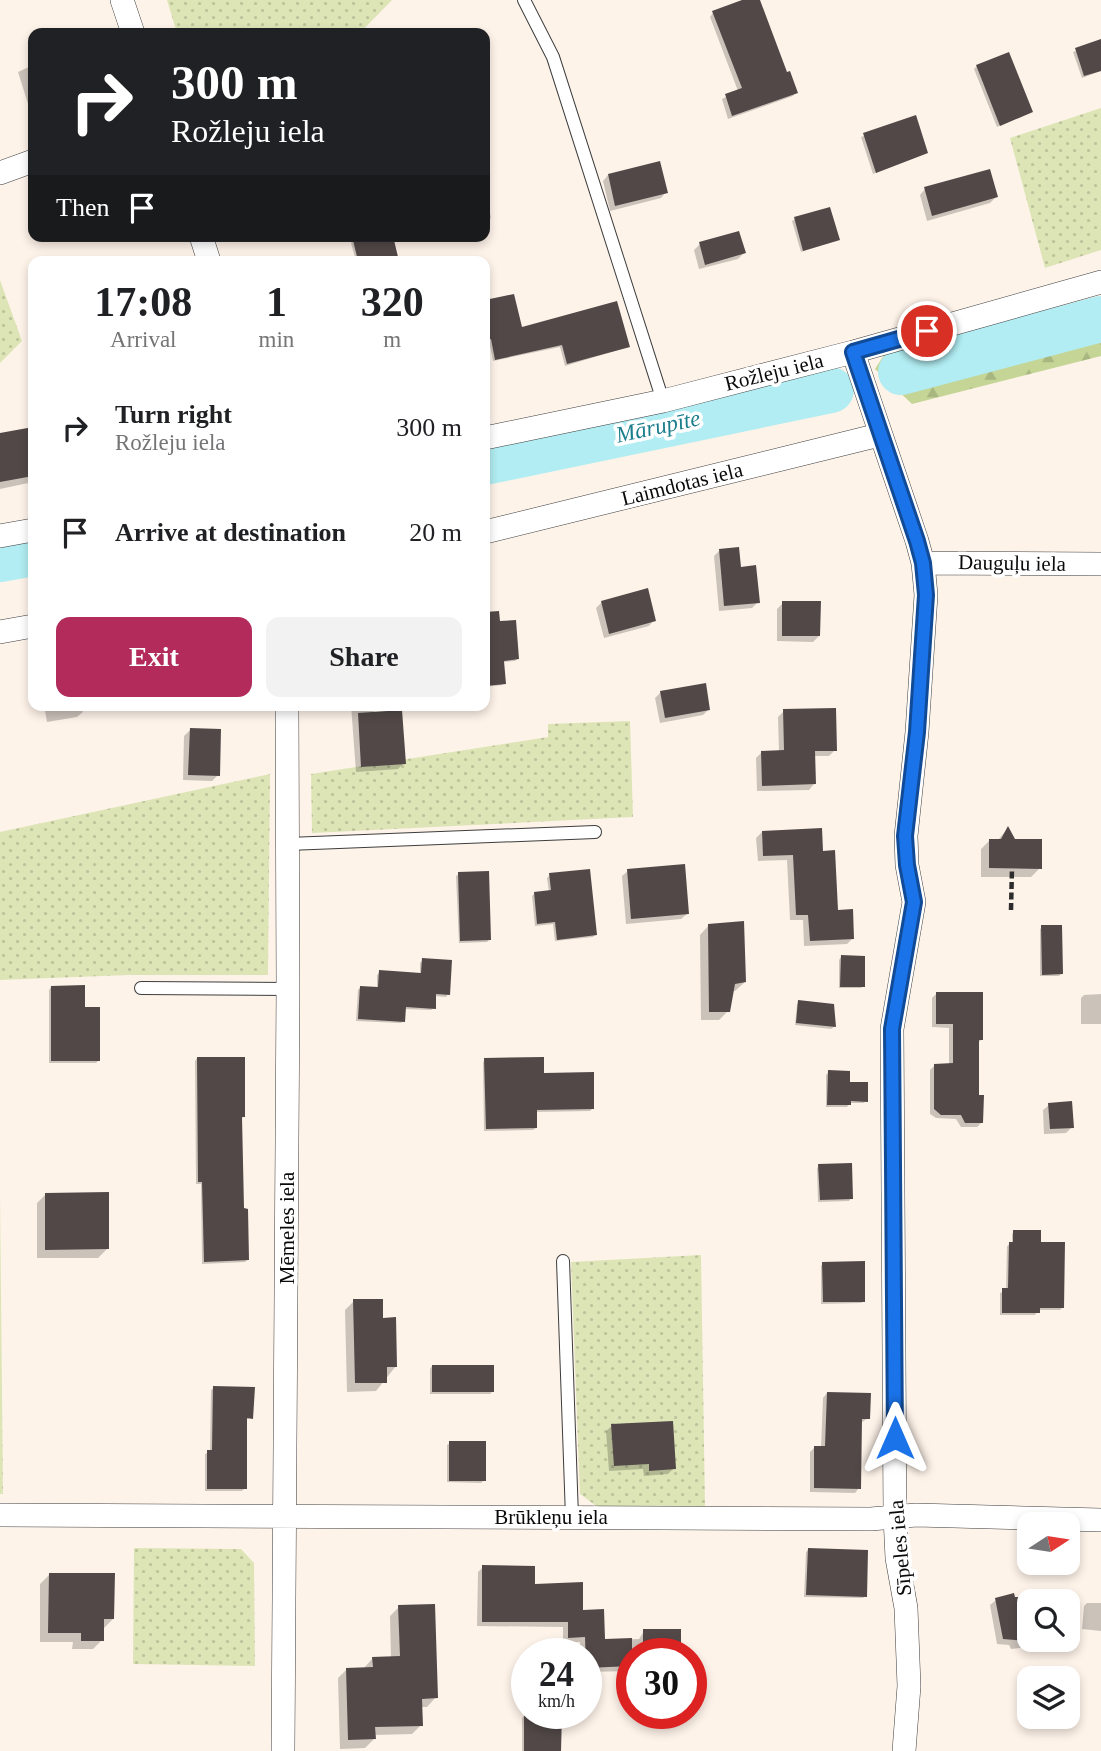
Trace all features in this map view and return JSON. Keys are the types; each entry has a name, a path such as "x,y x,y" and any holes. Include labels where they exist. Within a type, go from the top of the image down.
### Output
{"street":[{"path":"122,0 131,28"},
{"path":"0,173 28,163"},
{"name":"Rožleju iela","path":"490,437 663,401 853,352 1101,282"},
{"name":"Sīpeles iela","path":"853,352 923,563 926,595 917,732 905,836 914,902 892,1029 895,1517 897,1558 905,1608 909,1686 904,1751"},
{"name":"Laimdotas iela","path":"490,531 879,435"},
{"path":"0,536 28,531"},
{"name":"Dauguļu iela","path":"923,563 1101,564"},
{"path":"0,632 28,627"},
{"name":"Mēmeles iela","path":"283,1751 288,711"},
{"name":"Brūkleņu iela","path":"0,1515 1101,1520"}],"lane":[{"path":"524,0 553,57 663,401"},
{"path":"288,844 595,832"},
{"path":"141,988 288,989"},
{"path":"563,1261 572,1517"}],"path":[{"path":"1011,910 1012,868"}],"green space":[{"path":"167,0 392,0 365,28 175,28"},
{"path":"1101,108 1101,250 1045,268 1010,138"},
{"path":"0,280 22,341 0,363"},
{"path":"1101,300 1101,356 912,404 875,369 884,355"},
{"path":"630,721 633,817 312,833 311,774 548,737 548,724"},
{"path":"270,774 268,975 128,975 0,980 0,832"},
{"path":"0,1192 3,1494 0,1494"},
{"path":"701,1255 705,1506 599,1508 580,1494 571,1262"},
{"path":"134,1548 241,1549 254,1563 255,1666 133,1664"}],"building":[{"path":"742,0 760,0 787,72 790,71 798,93 732,116 725,94 742,88 712,11"},
{"path":"1101,39 1101,71 1084,76 1075,48"},
{"path":"1009,52 1033,112 1000,126 976,65"},
{"path":"916,115 928,153 876,173 863,133"},
{"path":"660,161 668,193 615,206 608,174"},
{"path":"990,169 998,197 932,216 924,187"},
{"path":"830,207 840,240 803,251 794,217"},
{"path":"739,231 746,253 705,265 699,242"},
{"path":"353,242 394,242 398,256 357,256"},
{"path":"514,294 522,327 617,301 630,347 567,364 562,345 495,360 490,339 490,299"},
{"path":"28,428 28,477 0,482 0,433"},
{"path":"739,547 741,567 756,565 760,603 724,606 719,549"},
{"path":"648,588 656,621 609,634 601,601"},
{"path":"782,601 821,601 820,636 782,636"},
{"path":"499,611 500,621 516,620 519,659 504,661 506,684 490,686 490,612"},
{"path":"706,683 710,710 665,718 660,691"},
{"path":"836,708 837,751 815,751 816,784 762,786 761,751 784,750 783,709"},
{"path":"402,711 406,764 361,767 358,713"},
{"path":"190,728 221,729 220,776 188,775"},
{"path":"1008,826 1015,839 1042,839 1042,869 989,868 989,839 1001,839"},
{"path":"822,828 823,851 835,850 838,910 853,909 854,939 810,941 808,915 796,915 793,855 763,856 762,831"},
{"path":"685,864 689,914 631,919 627,869"},
{"path":"590,869 597,935 557,940 555,922 537,924 534,892 551,890 549,873"},
{"path":"489,871 491,940 460,941 458,872"},
{"path":"744,921 746,982 735,984 730,1012 709,1012 708,924"},
{"path":"1041,925 1062,925 1063,974 1042,975"},
{"path":"841,955 865,956 865,987 840,987"},
{"path":"422,958 452,960 450,995 436,994 436,1009 406,1007 405,1022 358,1019 360,986 378,987 379,970 421,973"},
{"path":"85,985 85,1007 100,1007 100,1061 51,1061 51,986"},
{"path":"936,992 983,992 983,1040 979,1040 979,1095 984,1095 983,1123 965,1123 961,1115 941,1115 934,1109 934,1064 953,1063 953,1024 936,1024"},
{"path":"798,1000 834,1004 836,1027 796,1023"},
{"path":"197,1057 245,1057 245,1117 242,1117 244,1208 248,1209 249,1260 204,1262 202,1182 198,1182"},
{"path":"544,1057 544,1073 594,1072 594,1109 537,1110 537,1128 486,1129 484,1058"},
{"path":"828,1070 850,1071 850,1082 868,1082 868,1102 851,1101 851,1105 827,1105"},
{"path":"1072,1101 1074,1128 1050,1129 1048,1103"},
{"path":"852,1163 853,1199 820,1200 818,1164"},
{"path":"109,1192 109,1249 45,1250 45,1193"},
{"path":"1013,1230 1041,1230 1041,1242 1065,1242 1064,1308 1040,1308 1040,1313 1002,1313 1002,1288 1008,1288 1009,1242 1013,1242"},
{"path":"865,1261 865,1302 823,1302 822,1262"},
{"path":"353,1299 383,1299 383,1318 396,1317 397,1367 387,1367 387,1383 355,1383"},
{"path":"432,1365 494,1365 494,1392 432,1392"},
{"path":"213,1386 255,1387 253,1419 247,1418 247,1489 207,1489 207,1450 212,1450"},
{"path":"827,1392 871,1393 870,1419 862,1419 861,1489 814,1488 814,1446 825,1446"},
{"path":"673,1421 676,1469 649,1471 649,1464 614,1466 611,1424"},
{"path":"449,1441 486,1441 486,1481 449,1481"},
{"path":"808,1548 868,1550 867,1597 806,1595"},
{"path":"482,1565 535,1566 535,1584 583,1582 583,1610 604,1609 605,1639 616,1639 616,1667 602,1667 602,1638 568,1638 568,1622 482,1622"},
{"path":"49,1573 115,1573 114,1619 104,1619 104,1641 81,1641 81,1633 48,1633"},
{"path":"1014,1593 1017,1597 1017,1640 1003,1639 995,1598"},
{"path":"435,1604 438,1698 422,1699 423,1726 375,1727 376,1739 348,1740 346,1668 373,1667 372,1657 400,1656 398,1605"},
{"path":"643,1629 681,1629 681,1638 643,1638"},
{"path":"524,1729 562,1729 561,1751 524,1751"}],"waterway":[{"name":"Mārupīte","path":"901,372 1101,319"},
{"name":"Mārupīte","path":"490,461 831,390"},
{"name":"Mārupīte","path":"0,559 28,554"}],"route":[{"path":"895,1438 892,1029 914,902 905,836 917,732 926,595 923,563 917,541 853,352 927,331"}]}
